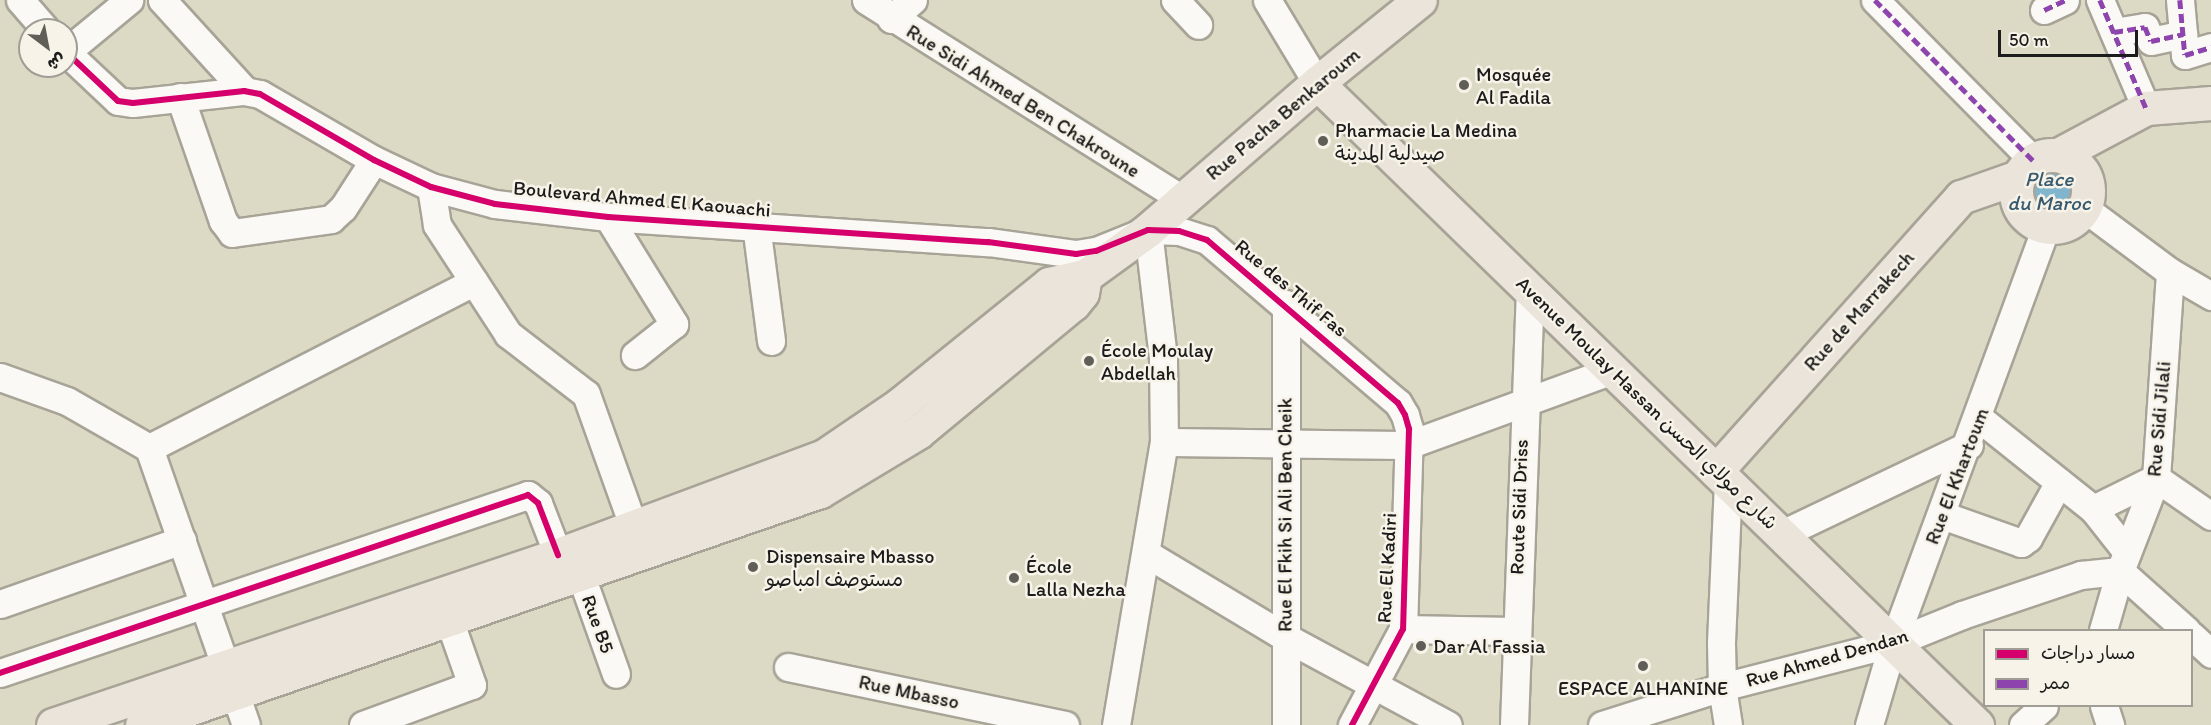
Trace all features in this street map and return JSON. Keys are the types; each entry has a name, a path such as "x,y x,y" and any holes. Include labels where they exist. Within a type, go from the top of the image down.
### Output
{"main road":[{"name":"Rue Pacha Benkaroum","path":"1085,276 1148,230 1317,83 1420,0"},
{"name":"Avenue Moulay Hassan شارع مولاي الحسن","path":"1317,83 1977,725"},
{"name":"Rue de Marrakech","path":"1722,477 1961,197 2036,164 2146,108 2211,103"},
{"path":"2036,164 2078,165 2085,175 2088,197 2084,208 2068,224 2046,227 2023,212 2017,199 2036,164"},
{"path":"53,725 232,678 448,617 569,564 634,528 824,456 899,405 1049,284 1085,276 1082,293 1073,304 918,432 846,478 787,504 569,564 232,678 142,725"}],"street":[{"path":"20,0 36,18"},
{"path":"78,42 129,0"},
{"path":"162,0 245,92"},
{"name":"Rue Sidi Ahmed Ben Chakroune","path":"866,0 891,19 1182,200"},
{"path":"891,19 913,0"},
{"path":"1175,0 1198,25"},
{"path":"1267,0 1317,83"},
{"path":"1875,0 2036,164"},
{"path":"2100,0 2146,108"},
{"path":"2180,0 2185,55 2211,47"},
{"path":"2114,32 2145,27 2151,41 2183,34"},
{"name":"Boulevard Ahmed El Kaouachi","path":"78,63 118,101 133,103 245,92 277,102 374,160 431,187 495,204 608,217 988,242 1076,254 1096,251 1148,230"},
{"path":"180,97 223,221 232,233 331,219 344,208 374,160"},
{"path":"431,187 437,225 516,342 586,394 634,528"},
{"path":"2084,208 2170,272 2211,296"},
{"path":"608,217 673,320 671,327 635,355"},
{"path":"756,225 771,341"},
{"name":"Rue El Khartoum","path":"1869,725 1893,643 1979,418 2046,227"},
{"path":"1116,725 1147,554 1164,442 1164,358 1148,230"},
{"name":"Rue des Thif Fas","path":"1148,230 1179,231 1207,240 1286,304 1398,403"},
{"name":"Rue Sidi Jilali","path":"2103,629 2124,562 2156,478 2170,272"},
{"path":"149,448 474,282"},
{"name":"Route Sidi Driss","path":"1514,725 1523,404 1530,290"},
{"name":"Rue El Fkih Si Ali Ben Cheik","path":"1286,304 1286,725"},
{"path":"1164,442 1408,445 1613,370"},
{"path":"0,377 67,401 149,448 232,678 246,725"},
{"name":"Rue El Kadiri","path":"1352,725 1403,629 1409,429 1398,403"},
{"path":"1979,418 2093,508 2124,562 2189,629"},
{"path":"1782,534 1969,445"},
{"path":"1722,477 1722,687 1728,725"},
{"path":"2093,508 2156,478 2211,516"},
{"path":"1942,514 2021,543 2028,538 2059,482"},
{"name":"Rue B5","path":"205,602 528,495 538,503 569,564 616,674"},
{"path":"0,604 182,540"},
{"path":"1147,554 1285,637 1448,725"},
{"name":"Rue Ahmed Dendan","path":"1602,725 1722,687 1893,643 2081,575 2124,562"},
{"path":"0,673 205,602"},
{"path":"371,724 472,685 448,617"},
{"path":"1403,629 1515,631"},
{"name":"Rue Mbasso","path":"788,667 1065,725"},
{"path":"2023,725 2042,707"},
{"path":"2105,707 2110,725"}],"water":[{"name":"Place du Maroc","path":"2045,165 2055,165 2069,172 2076,191 2069,210 2055,217 2045,217 2035,213 2028,206 2024,196 2024,186 2028,176 2035,169"}],"marked path":[{"path":"1875,0 2033,160"},
{"path":"2044,10 2065,0"},
{"path":"2100,0 2146,108"},
{"path":"2180,0 2185,55 2211,47"},
{"path":"2114,32 2145,27 2151,41 2183,34"}],"cycle path":[{"path":"78,63 118,101 133,103 244,91 260,94 374,160 431,187 495,204 608,217 988,242 1076,254 1096,251 1148,230 1179,231 1207,240 1398,403 1405,415 1409,429 1403,629 1352,725"},
{"path":"0,673 528,495 538,503 558,555"}],"place":[{"name":"Mosquée Al Fadila","path":"1464,85"},
{"name":"Pharmacie La Medina صيدلية المدينة","path":"1323,141"},
{"name":"École Moulay Abdellah","path":"1089,361"},
{"name":"Dispensaire Mbasso مستوصف امباصو","path":"753,567"},
{"name":"École Lalla Nezha","path":"1014,578"},
{"name":"Dar Al Fassia","path":"1421,646"},
{"name":"ESPACE ALHANINE","path":"1643,666"}]}
